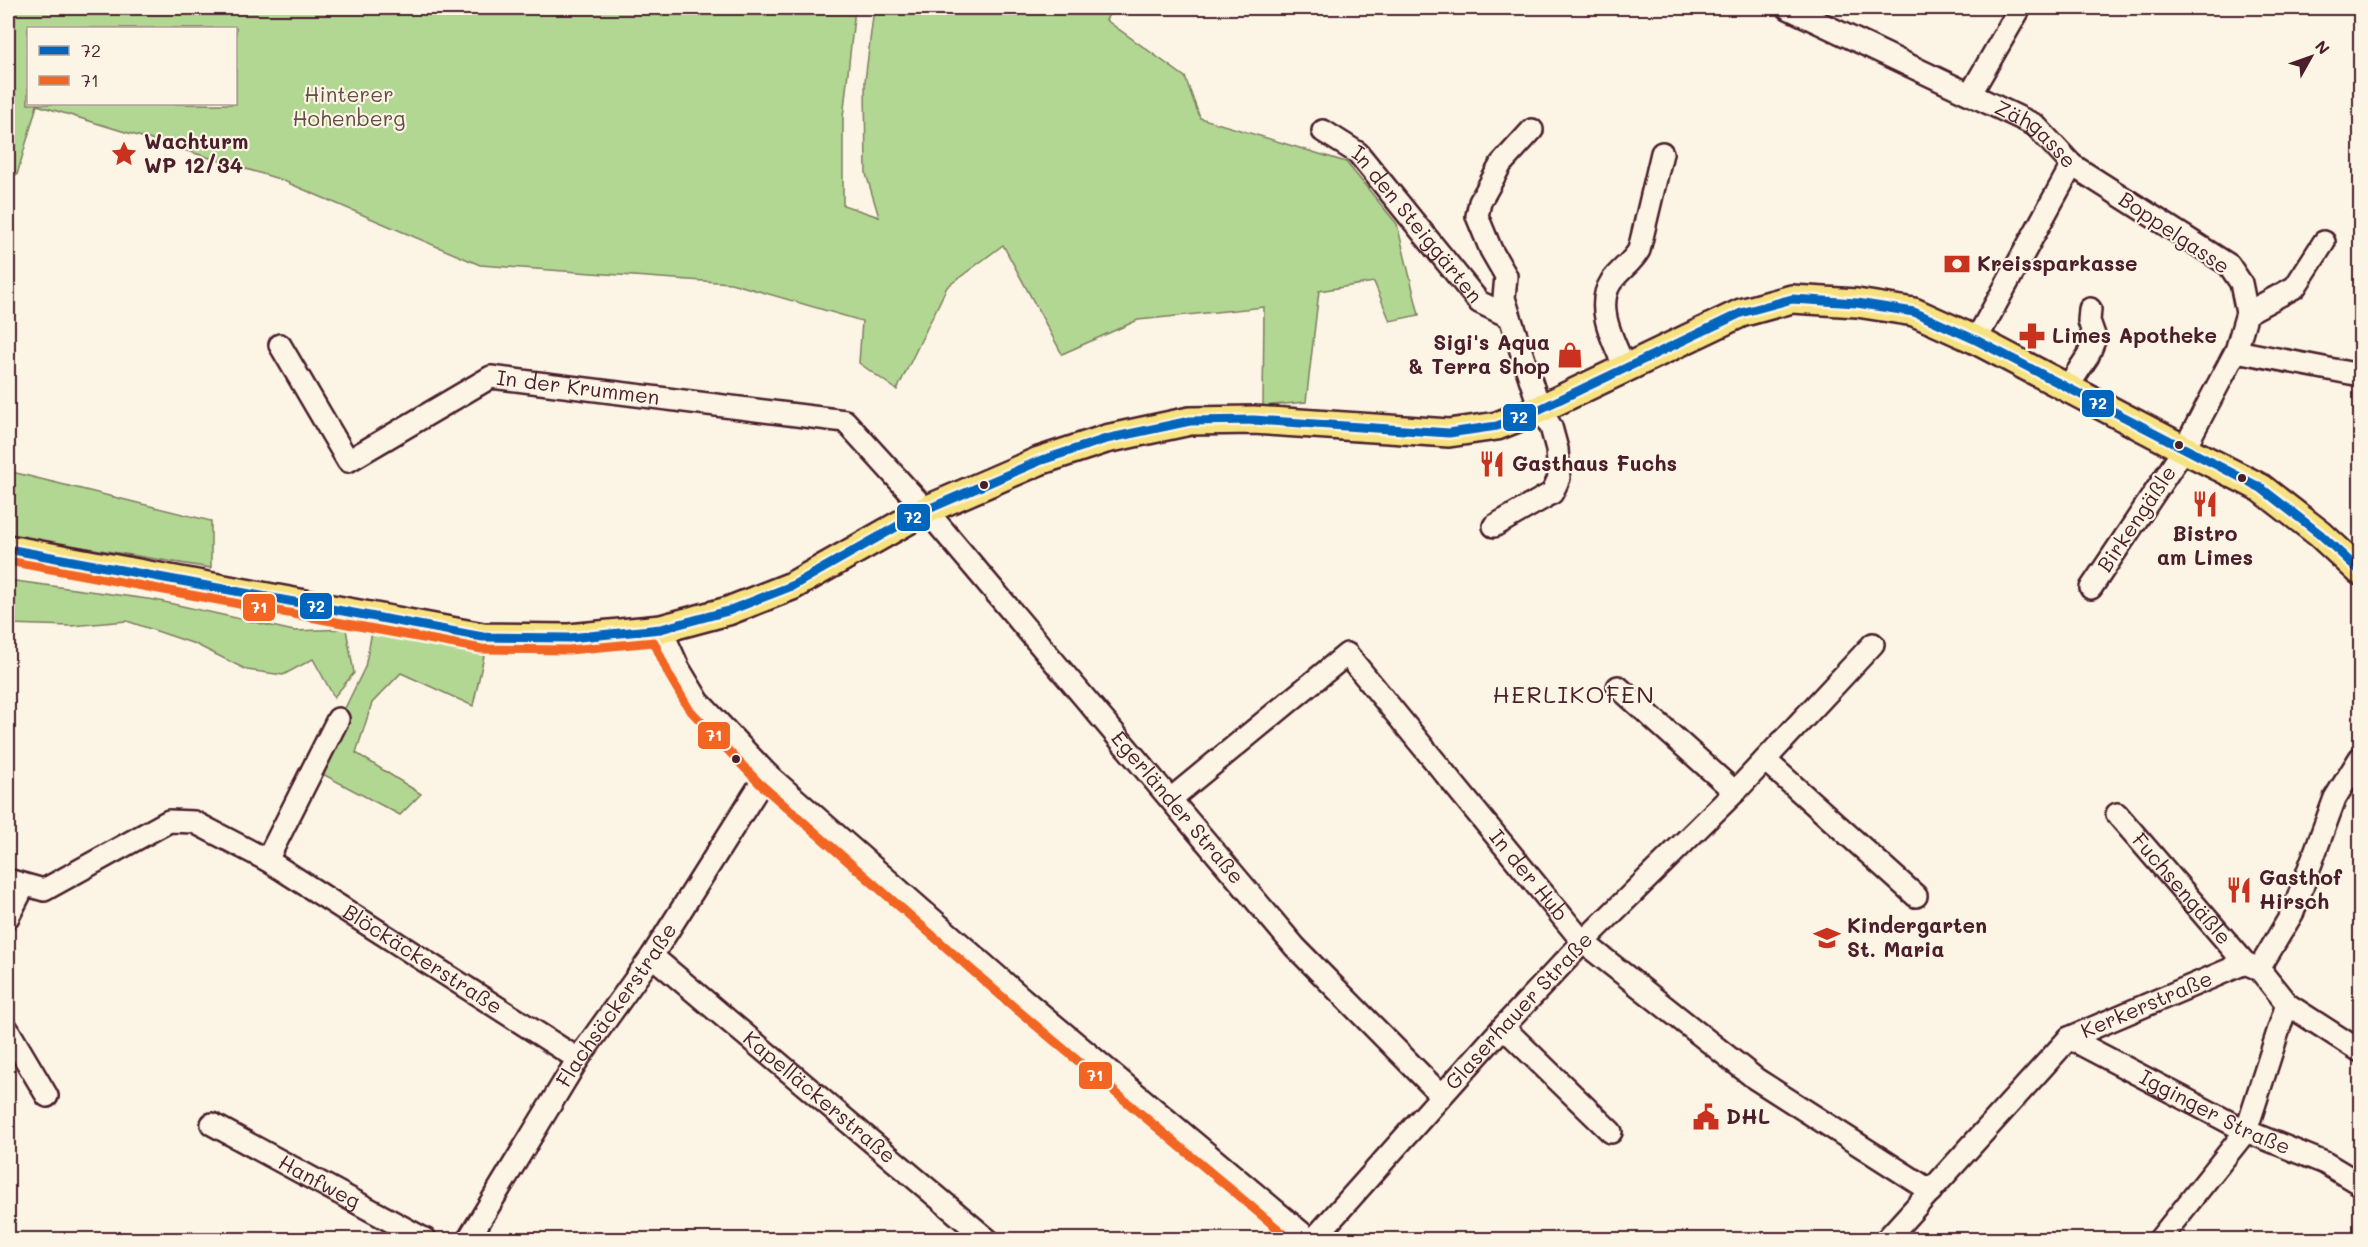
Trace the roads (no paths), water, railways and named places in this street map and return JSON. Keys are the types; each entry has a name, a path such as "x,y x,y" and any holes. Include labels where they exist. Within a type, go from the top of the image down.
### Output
{"main road":[{"path":"8,549 483,637 569,638 661,629 728,611 792,586 926,510 1039,461 1106,439 1190,421 1254,420 1449,433 1497,426 1540,409 1741,313 1792,299 1857,303 1914,312 1976,340 2261,488 2320,534 2361,571"}],"street":[{"path":"1788,8 1971,93"},
{"name":"Zähgasse","path":"1976,340 2072,165 2036,125 1971,93 2020,8"},
{"name":"In den Steiggärten","path":"1494,526 1552,493 1558,478 1557,449 1551,427 1540,409 1504,298 1506,276 1491,250 1477,216 1480,202 1501,164 1532,130"},
{"name":"In den Steiggärten","path":"1323,131 1358,153 1479,302 1510,317"},
{"path":"1625,368 1609,330 1605,306 1610,284 1620,270 1634,260 1639,250 1662,153"},
{"name":"Boppelgasse","path":"2072,165 2229,266 2241,284 2247,314 2236,351 2184,449"},
{"path":"2247,314 2295,287 2324,242"},
{"path":"2067,387 2088,356 2095,338 2089,321 2090,309"},
{"name":"In der Krummen","path":"280,345 348,461 491,377 845,421 926,510"},
{"path":"2236,351 2361,375"},
{"name":"Birkengäßle","path":"2091,588 2184,449"},
{"name":"Egerländer Straße","path":"926,510 1172,798 1295,947 1440,1094"},
{"path":"661,629 679,669 699,702 767,774 1023,999 1312,1239"},
{"name":"Glaserhauer Straße","path":"1312,1239 1440,1094 1583,942 1735,792 1873,644"},
{"name":"In der Hub","path":"1172,798 1347,654 1583,942 1756,1079 1931,1191"},
{"path":"1618,687 1735,792"},
{"path":"267,860 338,718"},
{"path":"2252,966 2293,912 2335,798 2361,759"},
{"path":"1765,760 1916,896"},
{"name":"Flachsäckerstraße","path":"471,1238 578,1059 652,956 767,774"},
{"name":"Fuchsengäßle","path":"2117,814 2287,1004 2361,1051"},
{"name":"Blöckäckerstraße","path":"8,917 16,883 44,890 169,821 194,822 267,860 578,1059"},
{"name":"Kapelläckerstraße","path":"652,956 988,1239"},
{"name":"Kerkerstraße","path":"1886,1239 2069,1038 2252,966"},
{"path":"2159,1239 2246,1131 2287,1004"},
{"path":"1503,1027 1611,1132"},
{"path":"8,1030 47,1096"},
{"name":"Igginger Straße","path":"2069,1038 2246,1131 2325,1163 2361,1184"},
{"name":"Hanfweg","path":"212,1124 426,1239"}],"place":[{"name":"Wachturm WP 12/34","path":"124,154"},
{"name":"Kreissparkasse","path":"1957,264"},
{"name":"Limes Apotheke","path":"2032,336"},
{"name":"Sigi's Aqua & Terra Shop","path":"1570,355"},
{"name":"Gasthaus Fuchs","path":"1492,464"},
{"name":"Bistro am Limes","path":"2205,504"},
{"name":"Gasthof Hirsch","path":"2239,890"},
{"name":"Kindergarten St. Maria","path":"1827,938"},
{"name":"DHL","path":"1706,1117"}],"district":[{"name":"HERLIKOFEN","path":"1574,695"}],"park label":[{"name":"Hinterer Hohenberg","path":"349,107"}]}
